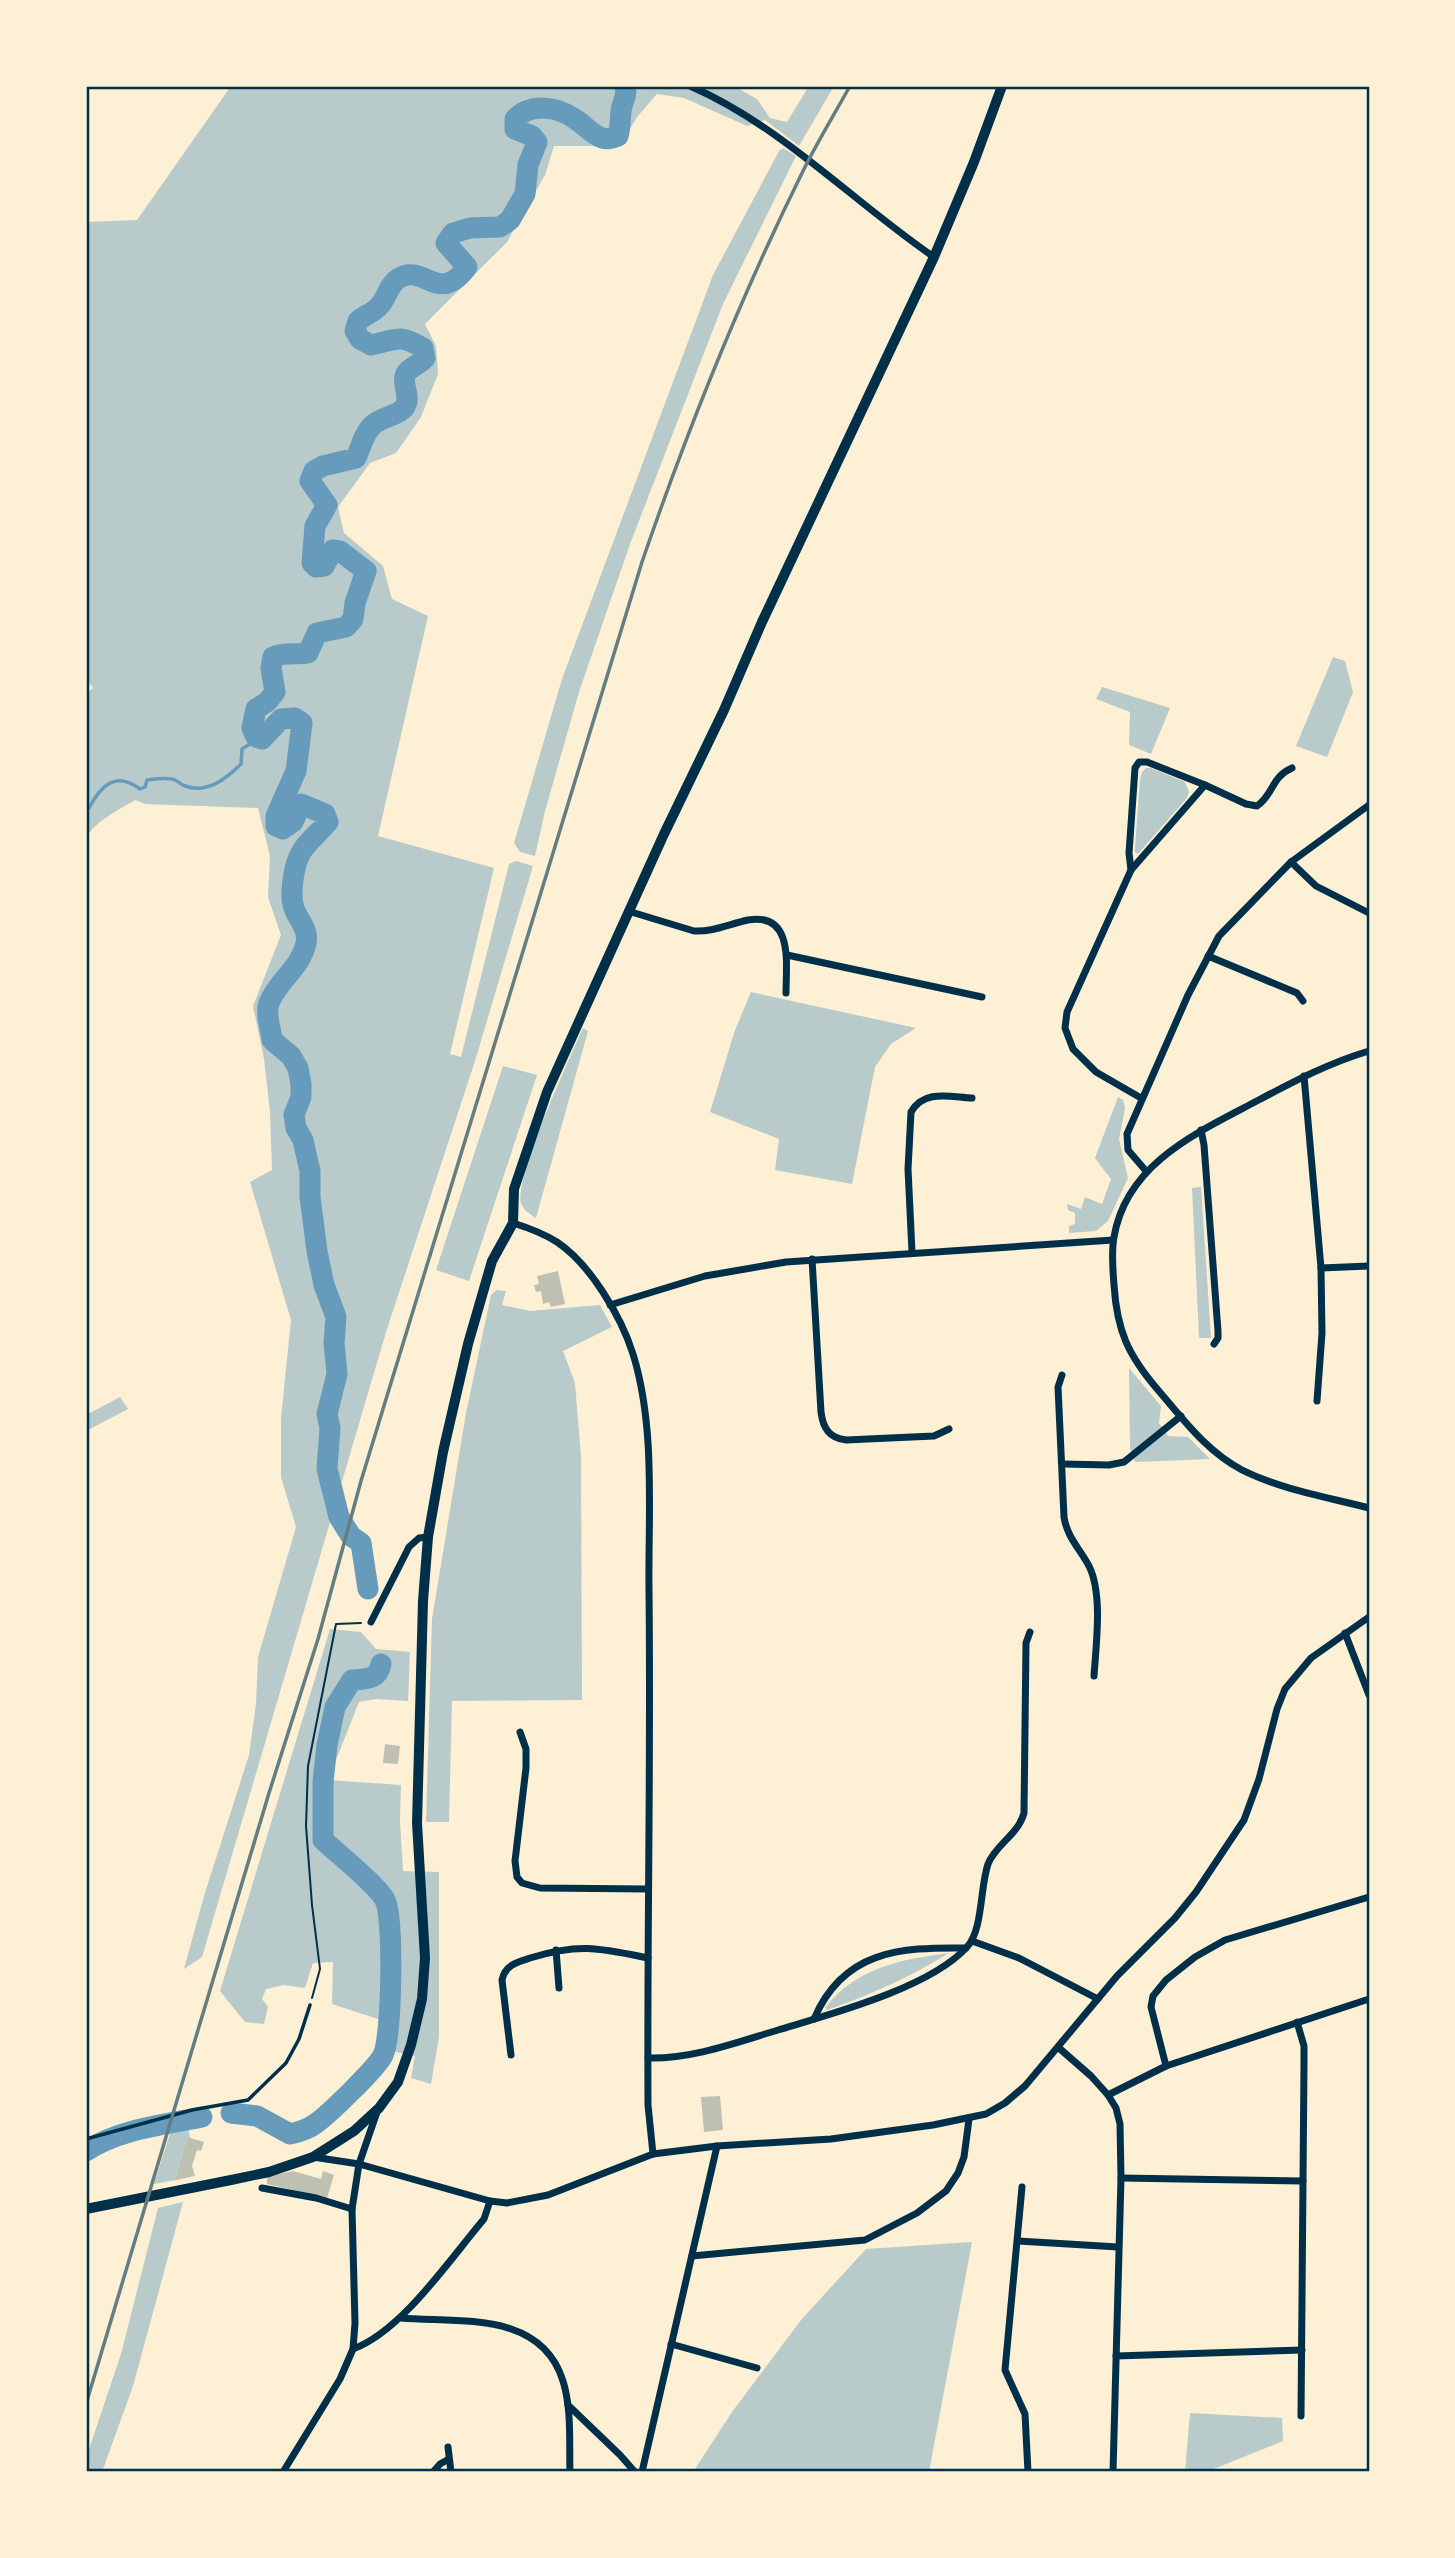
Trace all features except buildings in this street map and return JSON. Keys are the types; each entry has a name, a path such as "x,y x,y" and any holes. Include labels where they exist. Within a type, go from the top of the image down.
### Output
{"main road":[{"path":"86,2209 270,2172 313,2157 354,2131 379,2108 398,2082 422,1999 425,1958 417,1823 423,1601 428,1537 443,1452 468,1344 492,1261 513,1223 514,1189 547,1092 628,911 934,257 1002,86"}],"street":[{"path":"690,86 719,98 761,125 904,237 934,257"},
{"path":"1130,870 1135,768 1139,762 1147,762 1246,804 1257,806 1266,798 1276,778 1292,768"},
{"path":"1141,1098 1088,1066 1073,1049 1065,1028 1071,1002 1130,870 1205,785"},
{"path":"1146,1171 1132,1157 1126,1142 1127,1134 1141,1098 1208,956 1226,927 1291,862 1369,805"},
{"path":"1291,862 1316,886 1369,912"},
{"path":"628,911 703,931 750,920 772,924 786,940 786,993"},
{"path":"787,955 982,997"},
{"path":"1208,956 1297,992 1303,1001"},
{"path":"1369,1051 1304,1076 1172,1148 1146,1171 1123,1206 1113,1240 1116,1304 1123,1339 1138,1365 1213,1451 1241,1469 1286,1487 1369,1508"},
{"path":"1304,1076 1321,1268 1322,1334 1317,1401"},
{"path":"912,1252 908,1169 911,1112 915,1104 930,1096 972,1098"},
{"path":"1201,1130 1218,1338 1214,1344"},
{"path":"513,1223 543,1234 566,1248 587,1270 610,1305 632,1351 645,1405 650,1677 648,2105 653,2154"},
{"path":"610,1305 705,1276 812,1259 1113,1240"},
{"path":"812,1259 821,1412 825,1429 837,1439 846,1440 934,1436 949,1429"},
{"path":"1321,1268 1369,1266"},
{"path":"1062,1375 1058,1387 1066,1529 1090,1567 1096,1593 1094,1676"},
{"path":"1063,1464 1109,1465 1124,1462 1181,1416"},
{"path":"371,1622 408,1547 419,1538 428,1537"},
{"path":"313,2157 359,2164 490,2201 506,2203 548,2195 653,2154 717,2146 866,2135 986,2114 1025,2087 1135,1957 1175,1918 1231,1841 1253,1799 1285,1689 1311,1658 1369,1617"},
{"path":"648,2058 705,2052 860,2005 924,1977 966,1948 972,1941 990,1861 1021,1824 1024,1813 1027,1643 1030,1632"},
{"path":"1345,1633 1369,1695"},
{"path":"520,1732 526,1749 526,1768 515,1861 517,1877 522,1883 540,1888 648,1889"},
{"path":"1166,2066 1151,2007 1153,1996 1166,1980 1195,1957 1225,1940 1369,1897"},
{"path":"972,1941 1020,1958 1098,2000"},
{"path":"511,2055 502,1980 504,1972 515,1963 575,1947 597,1948 648,1958"},
{"path":"814,2020 827,1992 838,1980 863,1962 936,1947 966,1948"},
{"path":"556,1950 559,1988"},
{"path":"1108,2095 1166,2066 1369,1999"},
{"path":"1297,2022 1304,2046 1301,2416"},
{"path":"1059,2048 1108,2095 1116,2108 1120,2124 1113,2472"},
{"path":"284,2472 341,2379 354,2349 352,2209 359,2164 379,2108"},
{"path":"692,2256 865,2240 917,2213 946,2191 958,2173 964,2157 969,2119"},
{"path":"642,2472 717,2146"},
{"path":"1121,2178 1303,2181"},
{"path":"1022,2187 1005,2370 1025,2414 1028,2472"},
{"path":"262,2188 352,2209"},
{"path":"354,2349 375,2339 401,2318 484,2219 490,2201"},
{"path":"1018,2241 1118,2247"},
{"path":"401,2318 505,2325 527,2335 540,2346 559,2370 568,2405 570,2472"},
{"path":"671,2344 757,2368"},
{"path":"1116,2356 1302,2350"},
{"path":"568,2405 635,2472"},
{"path":"447,2447 450,2472"},
{"path":"433,2472 449,2459"}],"lane":[{"path":"86,2139 192,2110 248,2099 286,2063 299,2039 310,2006"}],"path":[{"path":"310,2006 320,1969 306,1826 308,1766 336,1624 371,1622"}],"shaded area":[{"path":"231,86 734,86 757,99 770,118 787,122 809,86 834,86 799,146 765,120 747,126 684,98 657,94 637,117 620,146 554,146 545,175 507,242 425,324 436,346 438,374 421,417 396,453 370,463 338,507 344,533 383,566 392,599 428,616 378,836 494,868 450,1054 461,1057 509,864 516,861 533,866 475,1061 386,1332 202,1957 184,1969 249,1755 256,1704 258,1657 296,1527 281,1477 281,1418 291,1320 250,1182 272,1170 270,1112 264,1059 253,1006 281,935 268,897 270,856 258,808 145,804 135,800 101,821 86,838 86,693 93,688 86,678 86,222 137,220"},
{"path":"783,148 796,156 723,304 630,544 579,692 535,856 520,852 514,843 562,679 713,275"},
{"path":"1333,657 1345,661 1353,692 1327,757 1296,746"},
{"path":"1102,687 1170,708 1151,754 1129,745 1130,712 1096,699"},
{"path":"1146,768 1185,782 1189,792 1187,798 1138,854 1135,847 1140,779"},
{"path":"751,992 916,1028 891,1044 875,1067 852,1184 775,1170 779,1139 710,1112 735,1030"},
{"path":"583,1028 588,1031 536,1218 525,1210 521,1203 526,1168"},
{"path":"503,1066 537,1075 469,1281 436,1270"},
{"path":"1118,1097 1123,1100 1125,1108 1119,1139 1128,1178 1108,1221 1096,1231 1069,1233 1069,1226 1075,1224 1075,1213 1068,1210 1067,1204 1081,1209 1085,1197 1102,1204 1111,1179 1095,1158"},
{"path":"1201,1187 1211,1338 1199,1338 1192,1188"},
{"path":"497,1290 506,1291 502,1305 530,1311 600,1305 612,1327 563,1351 575,1383 581,1457 582,1700 452,1701 449,1822 426,1822 432,1619 466,1413 491,1295"},
{"path":"1129,1368 1161,1406 1159,1423 1168,1436 1188,1437 1210,1459 1135,1462 1130,1448"},
{"path":"120,1397 128,1409 86,1431 86,1415"},
{"path":"330,1629 361,1632 376,1649 410,1652 408,1701 376,1699 359,1702 328,1780 401,1785 403,1871 439,1872 439,2037 431,2084 411,2078 415,2056 377,2048 384,2021 332,2004 333,1962 313,1963 305,1988 284,1985 266,1989 262,1999 268,2007 264,2024 245,2022 220,1991"},
{"path":"949,1953 874,1992 827,2010 825,2008 850,1983 865,1975 897,1962"},
{"path":"187,2115 190,2138 187,2137 176,2180 154,2184 175,2118"},
{"path":"183,2202 133,2386 102,2472 86,2472 86,2458 121,2354 158,2208"},
{"path":"972,2242 929,2472 693,2472 732,2412 801,2320 866,2249"},
{"path":"1190,2413 1282,2418 1283,2441 1206,2472 1185,2472"}],"waterway":[{"path":"368,1589 361,1543 351,1536 339,1517 327,1469 330,1428 327,1414 337,1374 334,1343 336,1317 324,1285 310,1197 310,1171 294,1115 301,1097 301,1084 298,1068 291,1056 272,1040 268,1011 273,995 299,960 306,943 305,929 293,902 293,879 299,856 328,822 325,814 301,804 293,822 283,829 276,826 276,816 296,771 302,723 295,718 281,719 262,739 256,737 252,728 256,709 267,702 275,692 271,668 273,657 308,653 317,633 346,627 353,619 355,603 366,571 340,551 333,550 324,566 316,567 312,563 315,526 327,505 310,481 314,471 323,466 356,458 371,427 404,408 407,400 405,376 425,358 423,348 408,340 397,339 371,345 360,339 355,331 358,321 378,307 399,278 416,275 440,284 457,278 467,267 446,243 453,233 470,228 500,227 510,220 525,194 528,165 537,142 532,136 515,129 515,119 528,110 552,109 579,121 604,139 612,138 618,136 625,86"},
{"path":"86,808 89,808 104,787 116,781 124,781 140,789 145,787 147,780 158,779 172,779 193,788 216,784 241,764 242,749 256,737"},
{"path":"231,2113 257,2116 290,2134 303,2130 315,2124 340,2102 383,2055 391,1978 390,1929 385,1900 366,1878 323,1840 323,1782 335,1707 352,1680 374,1676 381,1664"},
{"path":"86,2151 127,2133 202,2117"}],"railway":[{"path":"86,2404 269,1793 318,1639 361,1481 642,562 697,412 737,314 804,169 850,86"}]}
